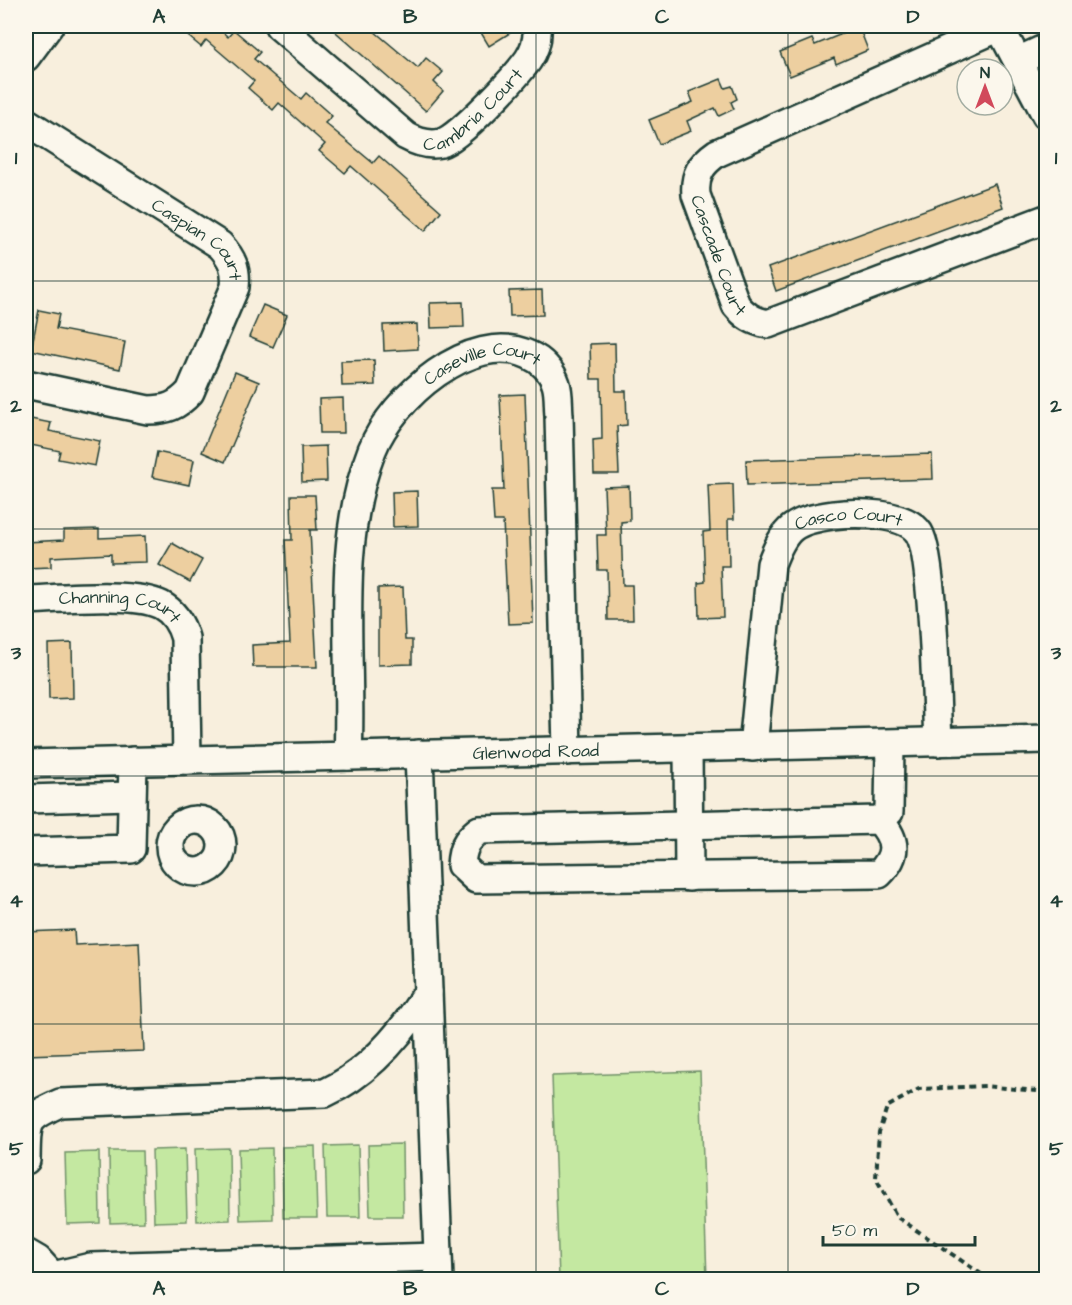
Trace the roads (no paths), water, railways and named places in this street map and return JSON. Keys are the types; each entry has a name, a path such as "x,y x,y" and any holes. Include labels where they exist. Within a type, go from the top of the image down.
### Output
{"street":[{"path":"26,56 49,26"},
{"name":"Cambria Court","path":"279,26 406,136 418,143 429,144 451,139 528,60 536,44 537,26"},
{"path":"1000,26 1047,115"},
{"name":"Cascade Court","path":"1000,26 717,153 701,167 697,177 696,195 736,305 744,315 768,324 1047,219"},
{"path":"1018,61 1047,48"},
{"name":"Caspian Court","path":"26,122 220,245 230,255 236,276 235,287 190,392 179,404 164,410 148,410 26,384"},
{"name":"Caseville Court","path":"348,756 347,564 357,496 373,447 400,405 421,384 457,361 495,350 513,350 537,358 545,365 556,382 560,427 567,751"},
{"name":"Casco Court","path":"753,747 774,556 780,541 792,525 810,518 838,514 873,514 905,522 919,534 928,572 938,742"},
{"name":"Channing Court","path":"26,600 146,600 170,611 177,619 185,638 187,760"},
{"name":"Glenwood Road","path":"26,764 1047,739"},
{"path":"879,820 890,831 893,844 891,862 879,874 476,879 461,865 462,851 471,837 479,830 879,820 889,812 890,744"},
{"path":"688,748 689,877"},
{"path":"26,1253 38,1260 54,1278 91,1267 438,1268 419,754"},
{"path":"131,849 133,761"},
{"path":"26,799 131,796"},
{"path":"26,852 131,849 171,852"},
{"path":"26,1160 30,1114 60,1103 325,1093 347,1083 384,1049 410,1020 428,992"}]}
